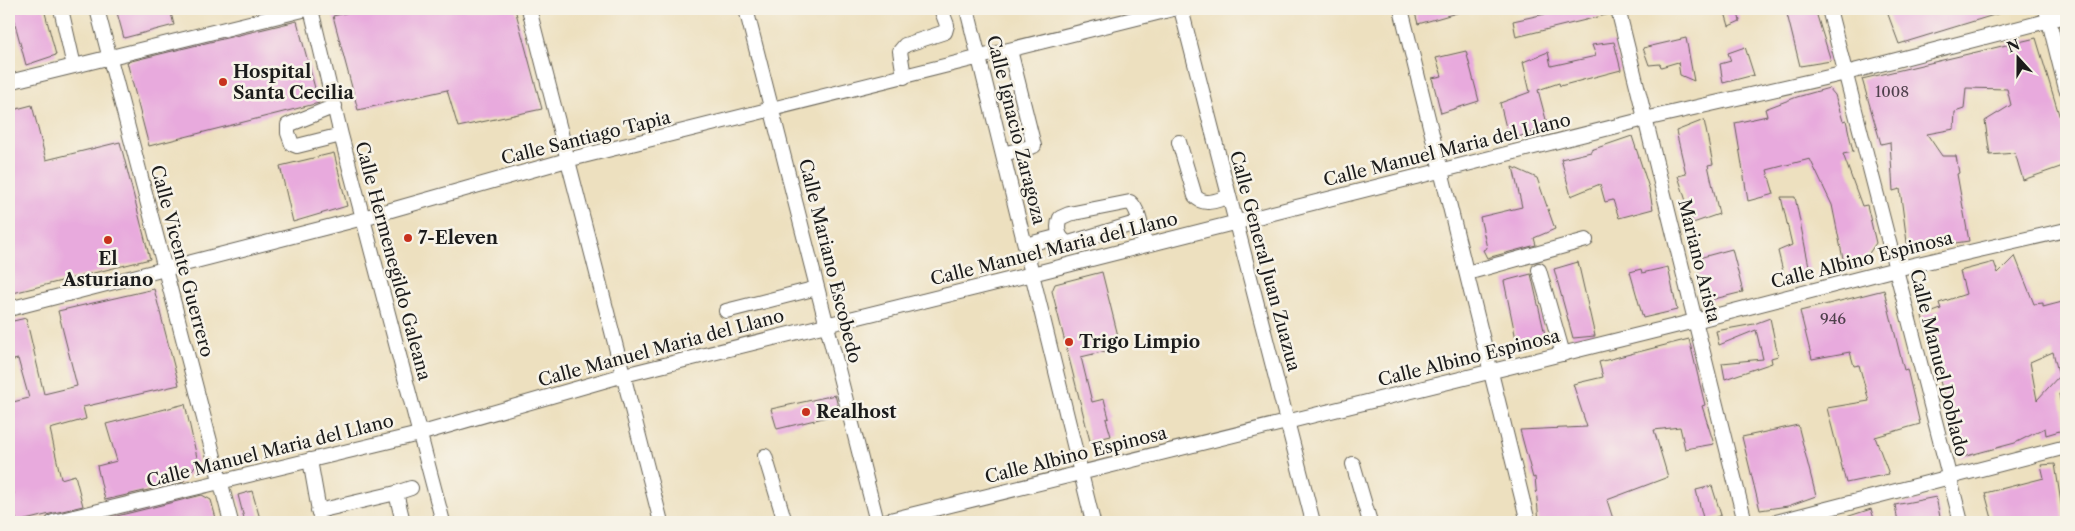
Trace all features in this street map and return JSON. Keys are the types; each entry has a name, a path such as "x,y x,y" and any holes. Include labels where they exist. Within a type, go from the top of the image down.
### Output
{"street":[{"path":"61,9 74,66"},
{"name":"Calle Vicente Guerrero","path":"97,9 231,522"},
{"path":"9,82 307,9"},
{"name":"Calle Hermenegildo Galeana","path":"311,9 341,135 443,522"},
{"path":"529,9 661,522"},
{"name":"Calle Mariano Escobedo","path":"746,9 877,522"},
{"path":"904,77 900,50 905,44 945,32 947,25 941,9"},
{"name":"Calle Ignacio Zaragoza","path":"967,9 1093,522"},
{"name":"Calle Santiago Tapia","path":"9,309 363,218 567,160 1173,9"},
{"name":"Calle General Juan Zuazua","path":"1182,9 1228,197 1289,422 1313,522"},
{"path":"1401,9 1528,522"},
{"name":"Mariano Arista","path":"1618,9 1745,522"},
{"name":"Calle Manuel Doblado","path":"1829,9 1961,522"},
{"path":"2048,15 2066,89"},
{"name":"Calle Manuel Maria del Llano","path":"53,522 419,434 624,375 1236,223 1440,170 1645,119 1846,73 2048,15 2066,16"},
{"path":"1002,154 1034,146 1010,50"},
{"path":"335,106 288,125 288,133 292,144 298,146 341,135"},
{"path":"1179,142 1195,196 1198,200 1206,203 1228,197"},
{"path":"1139,222 1074,242 1066,242 1060,236 1058,224 1062,216 1125,202 1133,204 1139,222 1145,245"},
{"name":"Calle Albino Espinosa","path":"882,522 1491,372 1896,269 2066,230"},
{"path":"1025,245 1060,236"},
{"path":"1467,273 1586,240"},
{"path":"1539,270 1563,354"},
{"path":"726,311 817,288"},
{"path":"1776,522 2066,447"},
{"path":"765,456 785,522"},
{"path":"310,460 320,517 411,488"},
{"path":"1353,464 1370,522"},
{"path":"396,493 403,522"}],"building":[{"path":"11,9 44,9 56,55 26,65"},
{"path":"116,9 170,9 174,25 124,38"},
{"path":"362,9 515,9 542,109 458,127 447,90 358,110 333,16"},
{"path":"1414,9 1460,9 1460,12 1418,24"},
{"path":"1568,9 1609,9 1610,14 1516,37 1513,21"},
{"path":"1724,9 1737,9 1740,21 1729,26"},
{"path":"1804,9 1815,9 1831,61 1800,66 1787,14"},
{"path":"1886,9 2007,9 2007,11 1899,44"},
{"name":"Hospital Santa Cecilia","path":"297,21 319,103 149,146 127,62"},
{"path":"1686,38 1694,81 1680,75 1678,62 1661,67 1660,64 1649,65 1643,48"},
{"path":"2036,38 2066,138 2066,165 2023,180 2015,153 1990,155 1985,121 2011,105 2007,89 1966,88 1964,109 1955,112 1954,129 1927,134 1942,156 1956,156 1959,173 1957,174 1969,241 1908,250 1900,189 1893,191 1890,142 1881,144 1862,79"},
{"path":"1614,42 1621,70 1560,86 1559,83 1538,90 1548,127 1509,140 1500,103 1530,92 1523,62 1548,52 1551,66 1596,56 1592,45"},
{"path":"1745,47 1754,75 1723,83 1720,64 1731,61 1728,53"},
{"path":"1466,51 1479,101 1441,113 1432,78 1442,76 1436,58"},
{"path":"1829,88 1835,95 1843,121 1846,120 1853,152 1843,154 1862,206 1867,205 1876,243 1859,268 1843,259 1832,205 1810,159 1767,170 1774,194 1748,201 1735,123 1767,116 1765,109"},
{"path":"32,105 46,160 120,142 150,259 9,294 9,111"},
{"path":"1704,120 1713,164 1708,165 1719,214 1693,223 1678,176 1686,174 1676,131"},
{"path":"1632,136 1649,188 1653,209 1619,218 1613,200 1605,202 1600,184 1571,196 1561,159 1591,152 1591,150"},
{"path":"334,153 347,206 293,222 280,166"},
{"path":"1513,167 1537,178 1555,229 1534,238 1536,245 1487,258 1483,250 1487,248 1480,217 1522,207"},
{"path":"1781,197 1795,197 1811,276 1786,284 1778,251 1792,245"},
{"path":"1732,249 1743,292 1706,301 1695,259"},
{"path":"2015,256 2034,304 2043,303 2043,307 2066,301 2066,392 2059,394 2066,429 2046,435 2045,428 2015,443 1959,458 1922,316 1941,309 1939,303 1966,294 1960,271 1994,262 1998,273","holes":["2053,352 2059,376 2037,400 2030,362"]},
{"path":"1578,262 1595,336 1573,338 1554,269"},
{"path":"1668,267 1677,310 1643,318 1630,272 1641,269 1642,273"},
{"path":"1102,272 1118,336 1107,338 1110,350 1081,357 1092,402 1104,399 1109,418 1106,419 1111,436 1090,441 1052,291 1055,284"},
{"path":"1531,274 1546,339 1517,344 1504,281"},
{"path":"154,289 179,385 83,407 86,419 50,429 61,479 75,475 83,506 17,522 9,495 14,494 9,476 9,403 29,398 18,359 9,361 9,322 26,318 44,394 77,386 58,311"},
{"path":"1884,290 1904,370 1907,369 1920,424 1875,437 1889,474 1846,483 1827,408 1869,401 1859,365 1854,366 1850,352 1812,359 1800,311"},
{"path":"1770,318 1778,356 1771,358 1772,363 1725,379 1722,363 1763,359 1756,330 1719,345 1716,331 1754,324"},
{"path":"1689,339 1705,405 1702,406 1714,444 1685,449 1680,427 1654,430 1668,477 1607,500 1614,522 1539,522 1535,477 1533,478 1520,430 1587,427 1573,384 1603,377 1599,362"},
{"name":"Realhost","path":"835,395 840,414 777,429 771,409"},
{"path":"185,404 198,462 183,482 105,500 97,466 117,461 106,424"},
{"path":"1798,425 1816,496 1788,506 1760,510 1742,437"},
{"path":"2055,464 2064,522 1993,522 1985,493 2044,478 2041,465"},
{"path":"1712,486 1721,515 1704,522 1696,490"},
{"path":"252,491 261,522 245,522 238,495"},
{"path":"202,495 211,500 217,522 110,522 109,518"},
{"path":"1936,497 1941,522 1898,522 1895,505"},
{"path":"1871,509 1875,522 1837,522 1837,520"}],"place":[{"name":"Hospital Santa Cecilia","path":"223,82"},
{"name":"7-Eleven","path":"408,238"},
{"name":"El Asturiano","path":"108,240"},
{"name":"Trigo Limpio","path":"1069,342"},
{"name":"Realhost","path":"806,412"}]}
